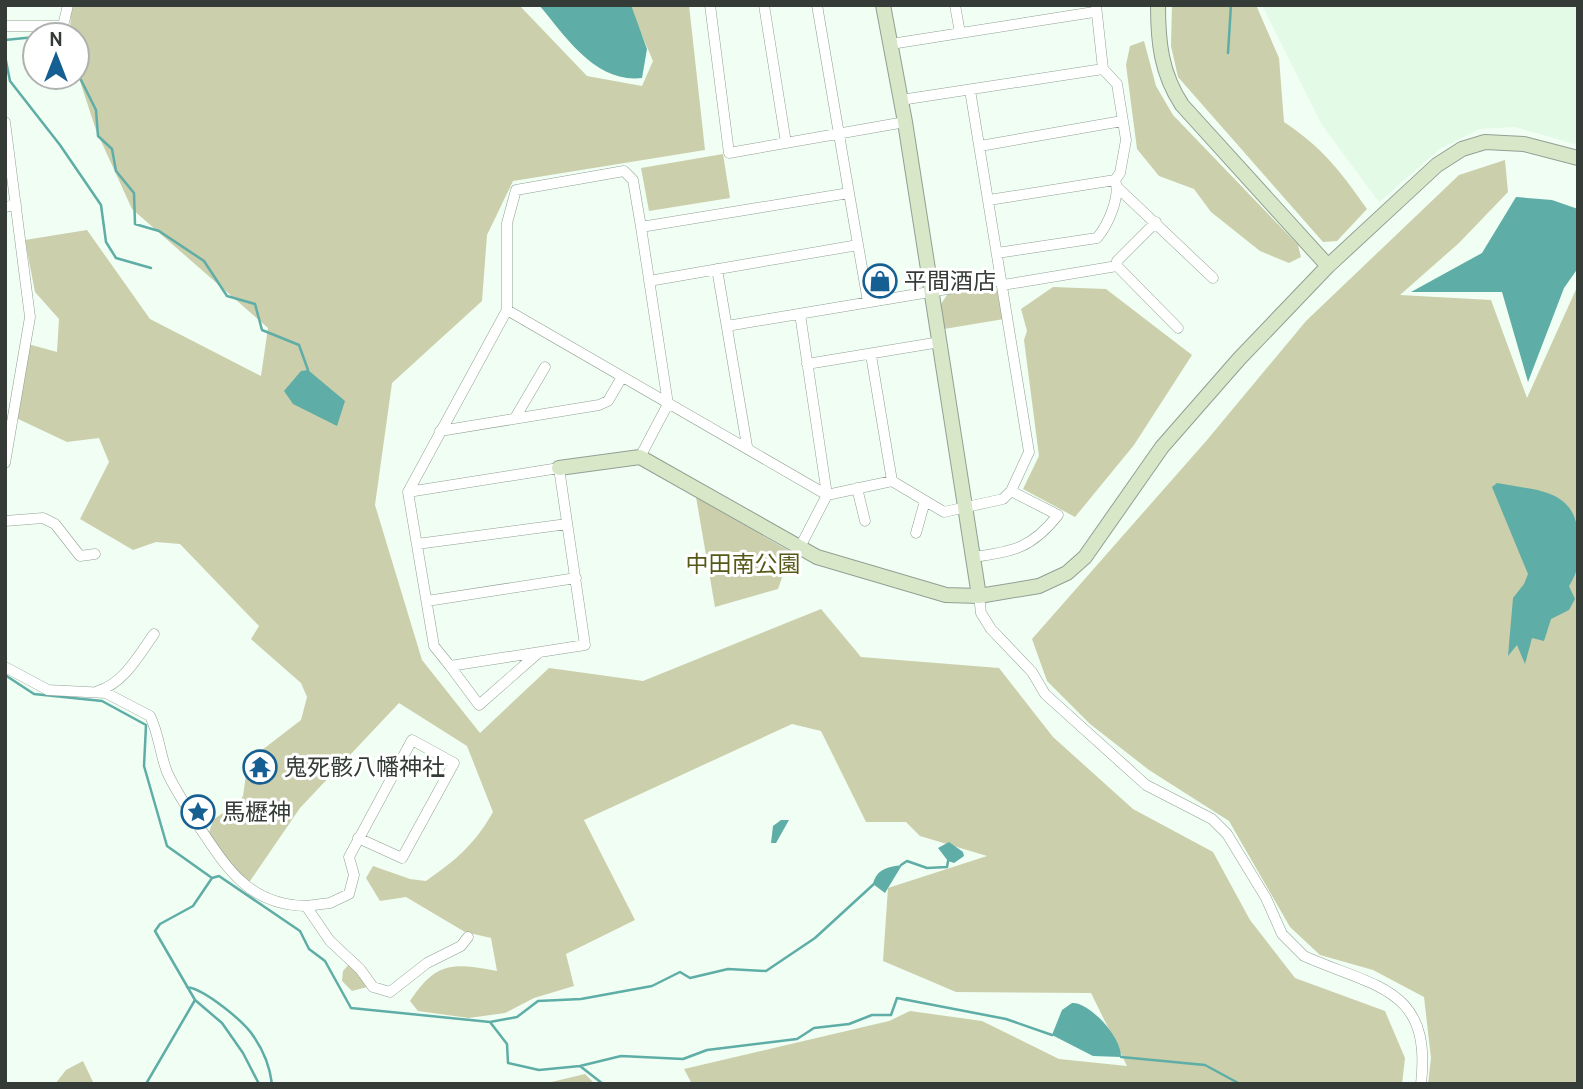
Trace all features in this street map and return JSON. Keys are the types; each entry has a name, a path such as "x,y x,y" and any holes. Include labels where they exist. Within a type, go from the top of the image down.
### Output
{"street":[{"path":"5,26 63,26 68,5"},
{"path":"710,5 729,153 905,122"},
{"path":"764,5 786,143"},
{"path":"817,5 868,302"},
{"path":"883,5 905,122 981,613 991,629 1032,672 1045,694 1146,785 1212,819 1227,834 1266,898 1282,934 1304,956 1385,989 1403,1001 1419,1025 1423,1052 1421,1084"},
{"path":"955,5 960,33"},
{"path":"1158,5 1162,65 1169,85 1182,105 1328,266"},
{"path":"891,44 1095,8 1103,69 1117,84 1126,140 1105,228 1097,237 997,253"},
{"path":"901,100 1103,69"},
{"path":"507,310 668,404 747,446 827,495 892,481 944,512 1003,499 1011,492 1030,452 970,90"},
{"path":"981,146 1122,121"},
{"path":"5,122 11,206 30,317 5,463"},
{"path":"408,492 640,457 799,549 946,595 979,596 1039,586 1067,573 1085,557 1162,447 1328,266 1437,165 1462,149 1485,142 1524,144 1578,158"},
{"path":"538,653 479,705 434,646 408,492 507,310 507,223 516,190 624,171 633,180 668,404 640,457"},
{"path":"989,200 1116,184"},
{"path":"1116,184 1213,278"},
{"path":"641,226 849,193"},
{"path":"1117,266 1117,261 1156,222"},
{"path":"649,281 858,245"},
{"path":"727,326 931,291 1117,266"},
{"path":"1117,266 1178,328"},
{"path":"717,270 747,446"},
{"path":"799,549 827,495 800,314"},
{"path":"807,364 940,342"},
{"path":"872,355 892,481"},
{"path":"515,418 545,367"},
{"path":"440,431 599,405 608,401 622,377"},
{"path":"450,666 585,645 559,468"},
{"path":"858,488 864,521"},
{"path":"973,557 1007,552 1029,544 1044,533 1058,515 1011,492"},
{"path":"916,533 925,501"},
{"path":"5,521 43,518 55,524 80,556 94,554"},
{"path":"416,544 567,524"},
{"path":"428,601 576,578"},
{"path":"5,667 48,690 98,691 111,687 127,672 154,634"},
{"path":"98,691 150,716 169,776 231,875 254,892 288,906 330,903 349,894 355,875 349,857 358,838 412,740 454,763 402,859 358,838"},
{"path":"306,906 330,941 360,969 373,987 390,992 427,963 461,946 468,937"}],"shaded area":[{"path":"1262,5 1578,5 1578,145 1515,127 1479,129 1440,149 1379,202 1322,125"}],"green space":[{"path":"71,5 519,5 587,76 642,86 653,61 629,5 689,5 705,150 513,181 487,235 482,301 392,383 375,505 422,660 480,733 549,668 643,681 821,609 861,657 999,668 1053,737 1133,809 1213,852 1250,920 1295,978 1385,1011 1405,1058 1402,1084 692,1084 684,1069 889,1021 910,1011 982,1021 1059,1059 1127,1066 1091,993 956,992 883,961 888,888 987,856 920,836 906,822 866,822 821,731 792,724 584,820 635,920 566,954 574,986 534,998 505,1013 469,1018 418,1011 410,1001 429,978 438,972 457,966 497,971 491,938 465,932 406,897 380,901 366,878 373,866 410,879 426,881 464,851 493,812 467,746 399,703 300,808 248,884 207,837 214,819 238,803 243,796 248,761 301,720 307,697 301,683 251,639 259,626 180,544 156,542 133,550 80,519 109,462 99,438 67,442 14,417 28,344 57,352 59,319 35,292 25,240 87,230 150,319 261,376 268,328 132,209 96,130 83,91 91,91 91,21 70,21"},
{"path":"1172,5 1256,5 1279,58 1284,122 1330,161 1367,209 1337,241 1323,242 1178,77 1171,46"},
{"path":"1144,41 1156,86 1173,115 1298,245 1301,257 1289,263 1260,251 1211,212 1194,189 1159,176 1137,149 1126,65 1130,46"},
{"path":"723,154 730,198 649,211 641,168"},
{"path":"1505,160 1508,192 1459,243 1400,295 1491,300 1527,398 1578,285 1578,1084 1428,1084 1431,1058 1424,997 1373,970 1320,955 1290,927 1229,821 1149,770 1090,724 1047,681 1032,639 1207,440 1306,321 1459,175"},
{"path":"990,286 998,292 1004,319 944,329 941,304 949,292"},
{"path":"1053,287 1106,289 1192,355 1134,445 1075,517 1023,489 1039,456 1024,340 1027,331 1021,309"},
{"name":"中田南公園","path":"696,497 791,552 778,589 715,607"},
{"path":"350,963 371,986 352,991 342,981 343,971"},
{"path":"83,1061 94,1084 55,1084 66,1070"},
{"path":"585,1074 595,1084 543,1084"}],"water":[{"path":"539,5 631,5 647,49 642,78 625,78 596,66 571,43"},
{"path":"1516,197 1552,200 1578,209 1578,268 1564,288 1528,382 1502,292 1411,292 1482,253"},
{"path":"308,370 345,401 337,426 293,404 284,391 301,371"},
{"path":"1497,483 1552,495 1563,501 1571,510 1576,523 1578,564 1569,586 1575,599 1569,610 1551,619 1544,641 1532,638 1525,664 1517,645 1508,656 1513,598 1528,574 1492,487"},
{"path":"781,820 789,820 776,843 771,843 773,826"},
{"path":"949,842 963,852 964,856 954,863 948,861 938,848"},
{"path":"902,865 885,893 873,884 883,870"},
{"path":"1072,1003 1087,1008 1104,1023 1116,1040 1121,1057 1093,1056 1052,1035 1062,1010"}],"waterway":[{"path":"1228,53 1231,5"},
{"path":"5,40 21,38"},
{"path":"5,56 10,81 60,145 101,205 106,242 116,258 151,268"},
{"path":"86,91 96,110 98,136 112,149 116,171 134,193 135,224 159,231 204,261 227,296 255,304 262,330 299,345 308,370"},
{"path":"5,675 34,694 102,701 146,725 144,766 167,846 212,878 219,876 300,931 309,949 325,961 351,1008 490,1022 517,1017 538,1001 581,999 652,986 680,972 690,978 728,969 766,971 815,938 875,883"},
{"path":"901,865 907,861 927,868 947,867 948,861"},
{"path":"212,878 193,906 160,924 155,931 195,1000 222,1023 243,1053 259,1084"},
{"path":"187,987 213,999 249,1030 263,1053 272,1084"},
{"path":"580,1066 621,1056 683,1059 707,1050 797,1039 814,1028 849,1024 872,1015 891,1015 897,998 1006,1019 1052,1035"},
{"path":"146,1084 195,1000"},
{"path":"490,1022 507,1044 508,1063 539,1070 580,1066 603,1084"},
{"path":"1121,1057 1205,1065 1240,1084"}],"place":[{"name":"平間酒店","path":"880,281"},
{"name":"鬼死骸八幡神社","path":"260,767"},
{"name":"馬櫪神","path":"198,812"}]}
